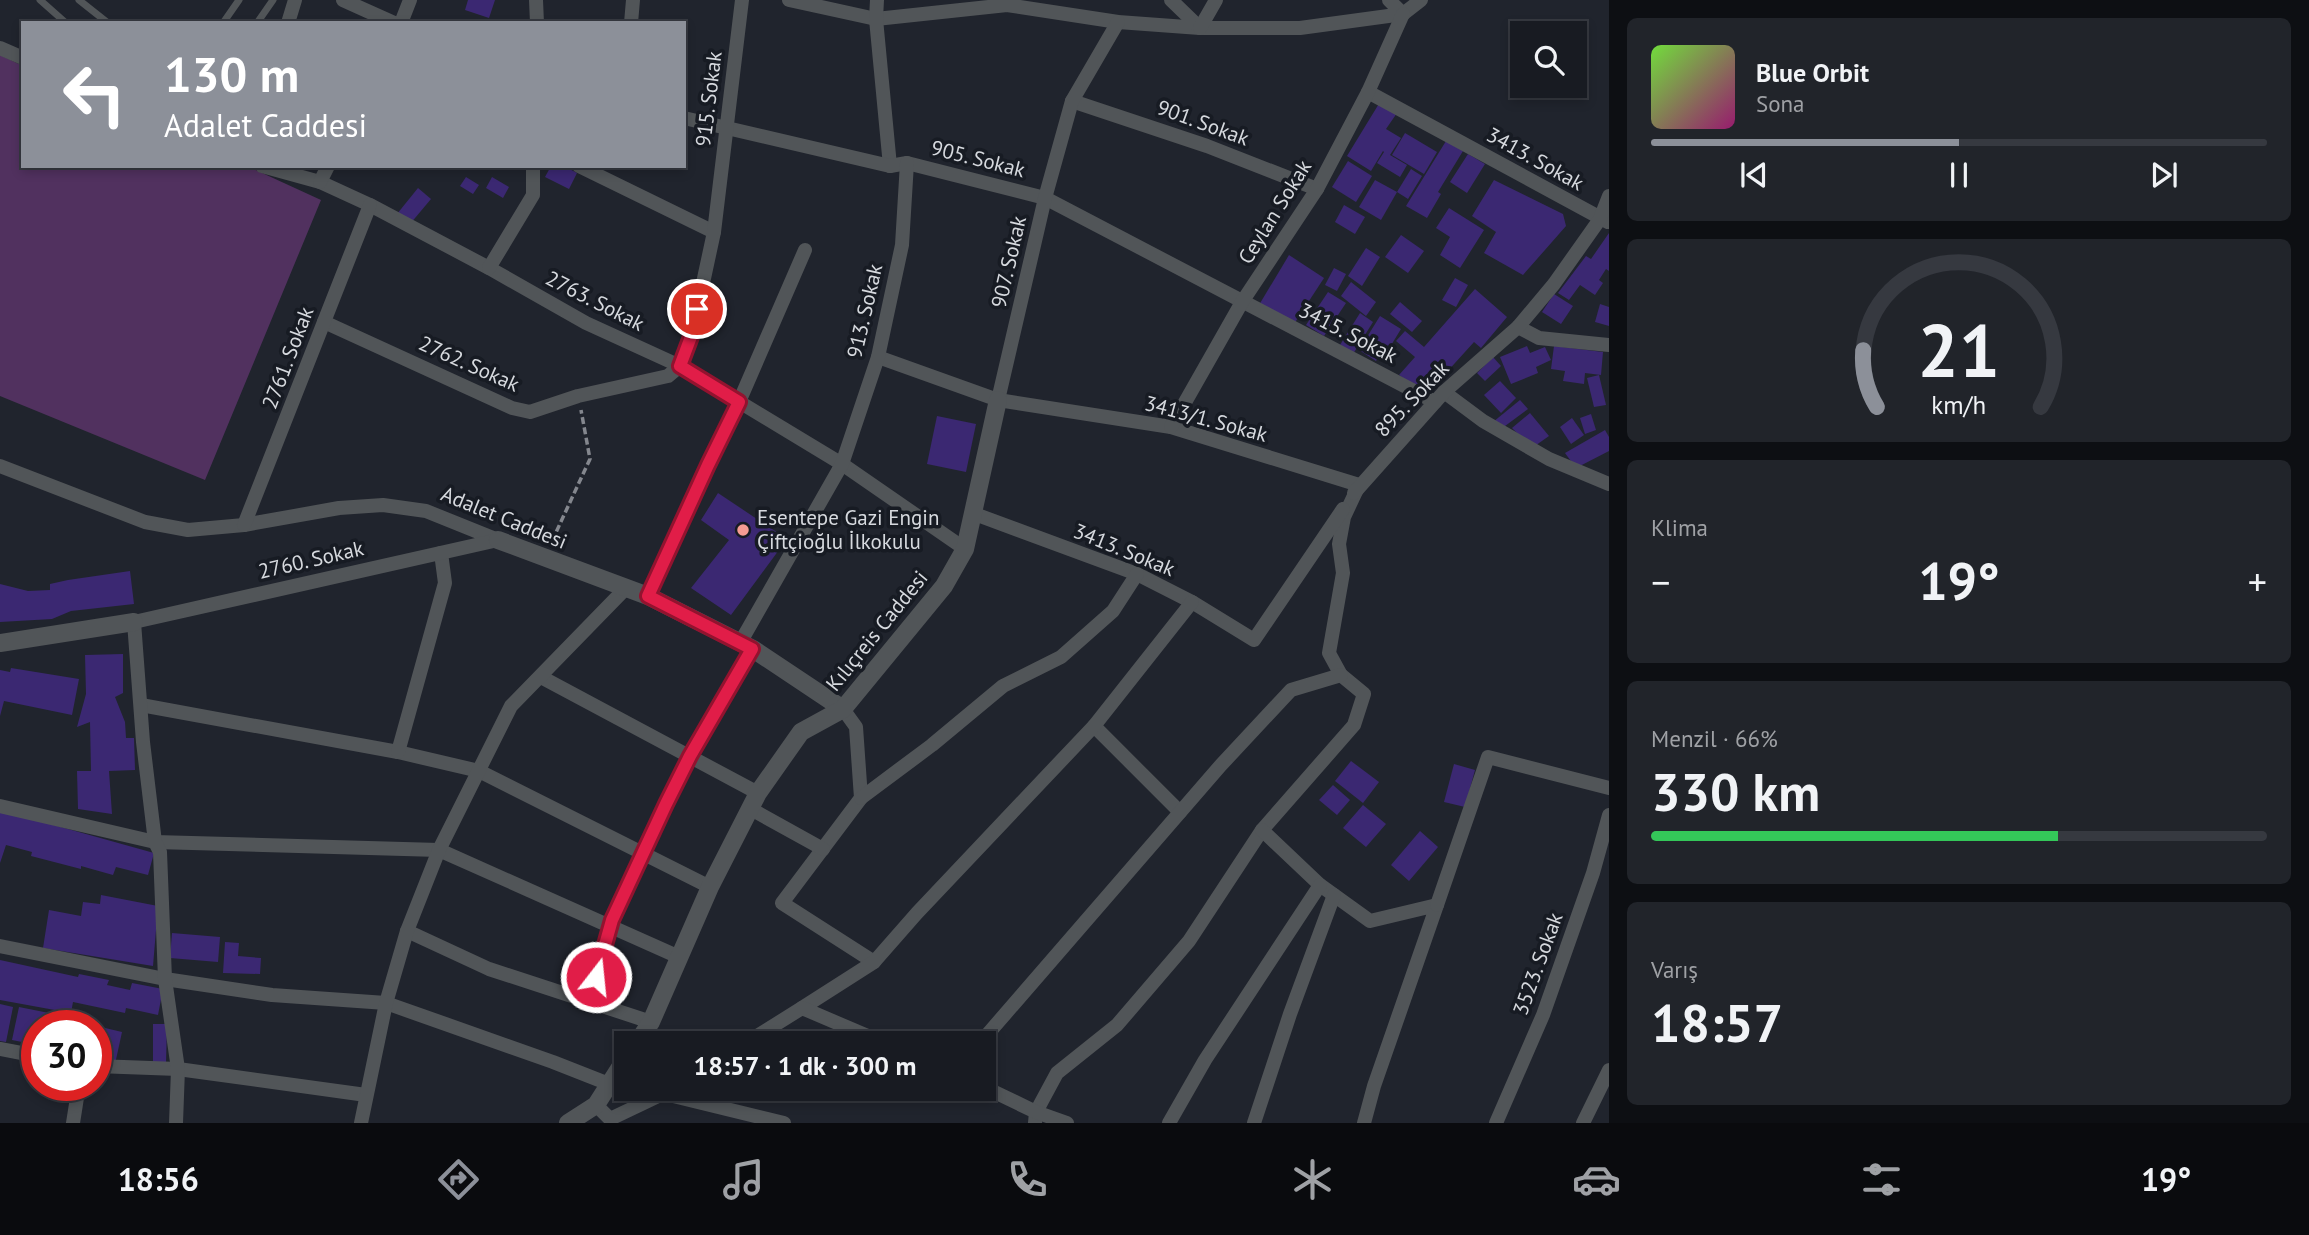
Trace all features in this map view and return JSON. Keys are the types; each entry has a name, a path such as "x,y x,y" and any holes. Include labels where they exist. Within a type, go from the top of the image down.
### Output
{"street":[{"path":"289,21 295,0"},
{"path":"343,0 390,21"},
{"path":"402,21 410,0"},
{"path":"536,0 537,21"},
{"path":"631,21 633,0"},
{"name":"915. Sokak","path":"680,366 692,334 714,232 742,0"},
{"path":"789,0 876,19 1007,5 1118,22 1200,29 1300,28 1404,14 1421,0"},
{"path":"877,0 876,19 890,166"},
{"path":"1171,0 1200,29"},
{"path":"1200,29 1216,0"},
{"path":"1389,0 1404,14"},
{"name":"Ceylan Sokak","path":"1171,427 1242,302 1317,189 1368,92 1404,14"},
{"name":"907. Sokak","path":"998,400 1045,198 1072,101 1118,22"},
{"path":"0,48 21,57"},
{"name":"3413. Sokak","path":"1368,92 1604,221"},
{"name":"901. Sokak","path":"1072,101 1207,146 1317,189"},
{"name":"905. Sokak","path":"686,118 890,166 907,163 1045,198 1242,302"},
{"name":"913. Sokak","path":"589,1001 610,928 643,853 746,646 842,464 878,357 902,245 907,163"},
{"name":"2763. Sokak","path":"269,168 320,182 370,205 586,323 680,366 842,464 965,549"},
{"path":"320,182 327,168"},
{"path":"489,268 533,195 533,168"},
{"path":"583,168 714,232"},
{"name":"895. Sokak","path":"1254,640 1359,485 1439,397 1518,327 1604,221 1609,196"},
{"name":"2761. Sokak","path":"244,525 370,205"},
{"path":"648,596 739,402 804,250"},
{"name":"3415. Sokak","path":"1242,302 1439,397 1549,459 1609,484"},
{"name":"2762. Sokak","path":"324,322 512,408 530,412 578,396 668,376 680,366"},
{"path":"1518,327 1539,338 1609,345"},
{"name":"3413/1. Sokak","path":"878,357 998,400 1171,427 1359,485"},
{"name":"Kılıçreis Caddesi","path":"645,1031 710,887 754,801 801,732 843,709 944,586 965,549 998,400"},
{"name":"Adalet Caddesi","path":"0,466 145,522 188,530 244,525 339,508 383,505 426,511 544,559 648,596 746,646 843,709"},
{"path":"1035,1118 1056,1073 1117,1025 1189,941 1262,830 1354,725 1364,694 1341,675 1329,653 1343,573 1339,544 1344,517 1359,485"},
{"name":"3413. Sokak","path":"972,513 1136,574 1192,602 1254,640"},
{"name":"2760. Sokak","path":"134,622 498,540"},
{"path":"398,752 445,583 440,553"},
{"path":"874,962 782,903 861,798 932,745 1003,686 1061,657 1113,611 1136,574"},
{"path":"361,1123 386,1003 407,931 439,850 511,706 625,589"},
{"path":"765,1031 874,962 1094,726 1192,602"},
{"path":"0,643 134,622 143,742 155,842 160,852 165,979 178,1069 176,1123"},
{"path":"991,1031 1221,765 1291,690 1341,675"},
{"path":"541,677 690,756 823,849"},
{"path":"141,705 398,752 479,771 710,887"},
{"path":"843,709 856,727 861,798"},
{"path":"1094,726 1180,812"},
{"path":"1364,1123 1374,1086 1488,757 1609,788"},
{"path":"0,806 155,842 439,850 679,957"},
{"name":"3523. Sokak","path":"1496,1123 1543,1015 1593,873 1609,815"},
{"path":"1262,830 1320,885 1370,921 1437,905"},
{"path":"1169,1123 1205,1060 1320,885"},
{"path":"1254,1123 1290,1014 1334,895"},
{"path":"407,931 489,969 651,1022"},
{"path":"0,946 165,979 272,995 386,1003 608,1084"},
{"path":"802,1008 856,1031"},
{"path":"0,1049 21,1053"},
{"path":"112,1067 178,1069 366,1095"},
{"path":"1583,1123 1609,1070"},
{"path":"568,1123 596,1105 614,1075"},
{"path":"996,1094 1035,1118 1067,1123"},
{"path":"73,1123 76,1101"},
{"path":"596,1105 610,1119 649,1101"},
{"path":"703,1101 784,1123"}],"lane":[{"path":"40,0 64,21"},
{"path":"79,0 105,21"},
{"path":"223,21 239,0"},
{"path":"258,21 273,0"}],"path":[{"path":"544,559 590,459 578,396"}],"shaded area":[{"path":"0,55 21,65 21,168 251,168 321,200 205,480 0,396"}],"building":[{"path":"468,0 495,0 489,18 465,10"},
{"path":"1380,102 1397,113 1386,129 1401,138 1390,155 1407,165 1400,177 1377,163 1383,151 1371,171 1347,156"},
{"path":"1405,133 1437,152 1424,174 1392,155"},
{"path":"1446,141 1463,151 1438,192 1441,194 1427,218 1406,206"},
{"path":"1468,154 1485,164 1467,193 1450,182"},
{"path":"1348,161 1372,176 1356,202 1332,187"},
{"path":"550,168 568,168 577,173 569,189 545,177"},
{"path":"1411,169 1422,176 1408,199 1397,192"},
{"path":"466,177 479,185 473,194 460,186"},
{"path":"492,177 509,187 503,198 486,188"},
{"path":"1375,180 1397,192 1381,220 1359,207"},
{"path":"1494,180 1563,214 1566,226 1523,275 1484,253 1496,232 1472,216"},
{"path":"418,188 431,199 410,224 397,214"},
{"path":"1344,205 1365,217 1355,234 1335,222"},
{"path":"1449,208 1484,230 1460,268 1440,255 1450,237 1436,228"},
{"path":"1609,233 1609,271 1606,269 1599,280 1603,283 1595,295 1580,285 1569,300 1558,293 1586,256 1591,259"},
{"path":"1401,235 1424,251 1408,273 1385,257"},
{"path":"1366,248 1380,257 1362,286 1348,276"},
{"path":"1289,255 1324,278 1292,327 1259,305"},
{"path":"1334,268 1346,274 1337,291 1325,285"},
{"path":"1455,278 1468,285 1456,307 1442,300"},
{"path":"1351,282 1376,302 1366,316 1341,296"},
{"path":"1475,289 1507,317 1481,348 1474,342 1426,395 1399,375 1415,357 1396,341 1405,331 1424,347"},
{"path":"1328,292 1346,303 1324,336 1306,325"},
{"path":"1554,294 1573,306 1561,324 1542,312"},
{"path":"1400,302 1422,321 1412,332 1390,314"},
{"path":"1600,304 1609,307 1609,326 1595,322"},
{"path":"1360,313 1373,322 1353,354 1340,345"},
{"path":"1380,316 1401,329 1390,347 1386,345 1376,361 1359,350"},
{"path":"1527,346 1530,353 1545,347 1551,360 1536,367 1538,373 1511,384 1500,357"},
{"path":"1554,346 1603,352 1601,375 1585,373 1584,384 1563,381 1565,371 1551,369"},
{"path":"1493,357 1501,366 1485,381 1477,373"},
{"path":"1599,375 1606,405 1594,407 1587,378"},
{"path":"1500,381 1516,398 1501,413 1484,395"},
{"path":"1520,400 1528,409 1501,429 1493,422"},
{"path":"1530,413 1549,436 1532,448 1512,428"},
{"path":"1591,414 1596,430 1585,434 1580,418"},
{"path":"937,416 976,424 966,472 927,464"},
{"path":"1572,418 1584,435 1571,444 1560,427"},
{"path":"1605,430 1609,437 1609,451 1576,468 1565,453"},
{"path":"718,493 787,539 731,615 691,588 729,540 701,520"},
{"path":"130,571 134,604 71,611 52,619 0,622 0,584 28,591 50,590 50,584"},
{"path":"123,654 123,693 115,697 125,722 126,738 134,738 135,770 109,771 112,814 78,809 77,771 91,771 90,722 77,727 86,694 85,655"},
{"path":"11,668 79,679 72,715 4,701 0,716 0,670 10,672"},
{"path":"1351,761 1379,782 1363,803 1335,781"},
{"path":"1454,764 1475,770 1465,807 1444,802"},
{"path":"1333,785 1350,800 1337,815 1319,800"},
{"path":"1363,805 1386,824 1366,847 1343,828"},
{"path":"0,810 154,853 148,875 116,867 113,875 81,866 81,869 31,856 32,852 6,845 0,863"},
{"path":"1420,831 1438,847 1409,881 1391,865"},
{"path":"101,895 158,906 153,966 43,948 49,910 81,916 83,902 100,904"},
{"path":"172,933 220,937 218,962 170,958"},
{"path":"225,942 239,943 238,956 261,958 260,974 223,973"},
{"path":"0,960 78,977 79,974 109,980 107,985 130,990 132,983 163,989 158,1015 126,1008 125,1013 73,1002 72,1010 55,1010 0,1000"},
{"path":"0,1004 13,1007 6,1042 0,1041"},
{"path":"19,1007 34,1010 21,1010 21,1042 12,1040"},
{"path":"153,1024 167,1024 166,1063 153,1063"},
{"path":"112,1030 122,1032 115,1064 112,1063"}],"place":[{"name":"Esentepe Gazi Engin Çiftçioğlu İlkokulu","path":"743,530"}],"route":[{"path":"596,977 612,920 666,804 690,756 752,649 648,596 739,402 680,366 692,334 697,309"}]}
